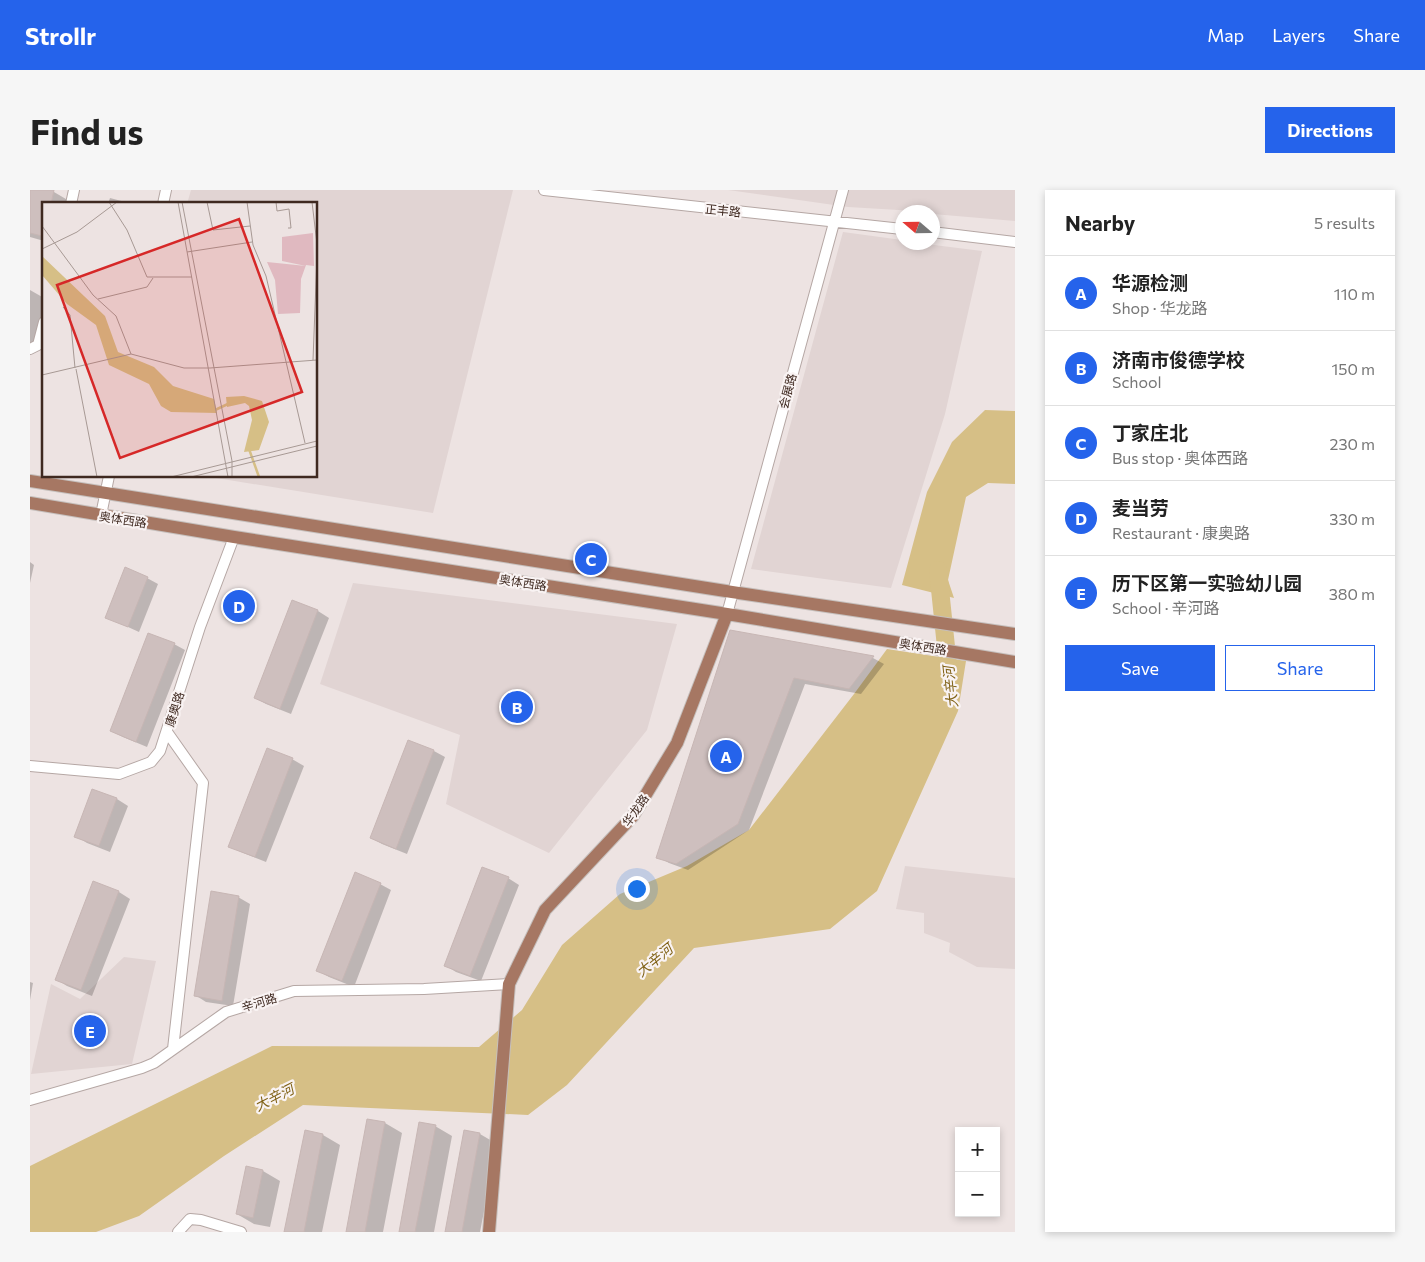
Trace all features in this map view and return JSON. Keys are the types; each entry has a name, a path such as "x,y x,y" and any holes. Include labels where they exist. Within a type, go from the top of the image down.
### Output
{"main road":[{"name":"奥体西路","path":"30,481 732,592 1015,634"},
{"name":"奥体西路","path":"30,503 1015,662"},
{"name":"华龙路","path":"509,984 545,910 633,816 677,743 727,614"},
{"path":"489,1232 509,984"}],"street":[{"name":"正丰路","path":"544,190 895,228"},
{"name":"会展路","path":"732,592 843,190"},
{"path":"940,233 1015,242"},
{"path":"30,349 38,345 42,330"},
{"path":"101,515 109,478"},
{"name":"康奥路","path":"30,766 119,774 151,762 160,751 200,627 234,537"},
{"path":"727,614 732,592"},
{"path":"167,732 203,783 173,1049"},
{"name":"辛河路","path":"30,1100 142,1068 154,1063 226,1012 294,991 424,989 509,984"},
{"path":"178,1232 190,1219 201,1220 241,1232"}],"shaded area":[{"path":"191,190 513,190 433,513 216,478 318,478 318,202 188,202"},
{"path":"728,190 1015,190 1015,221 940,215 940,205 895,205 895,210 848,207"},
{"path":"843,232 895,239 895,250 940,250 940,246 982,251 945,414 891,588 751,569"},
{"path":"353,583 677,624 647,730 549,853 446,804 460,735 320,684"},
{"path":"905,866 1015,878 1015,969 977,967 949,952 950,943 924,933 924,913 896,909"},
{"path":"124,957 156,961 132,1064 31,1074 51,984 80,999"}],"water":[{"path":"985,410 1015,411 1015,484 988,483 966,497 948,580 954,598 902,585 927,492 952,442"},
{"path":"887,649 966,661 958,711 877,891 830,929 694,948 567,1085 528,1115 303,1105 224,1156 139,1216 96,1232 30,1232 30,1166 272,1046 479,1047 522,1010 562,945 620,894 687,866 749,830"}],"building":[{"path":"30,190 54,190 51,202 42,202 42,236 30,233"},
{"path":"125,567 148,577 128,627 105,618"},
{"path":"292,600 318,610 280,709 254,698"},
{"path":"730,630 874,656 849,689 794,678 738,824 676,864 656,858"},
{"path":"148,633 175,643 136,742 110,731"},
{"path":"408,740 434,750 396,849 370,838"},
{"path":"267,748 293,758 255,857 228,847"},
{"path":"92,789 117,798 99,846 74,837"},
{"path":"482,867 509,877 470,976 444,966"},
{"path":"355,872 381,883 342,981 316,971"},
{"path":"93,881 119,891 81,990 55,980"},
{"path":"211,891 239,896 222,1001 194,996"},
{"path":"367,1119 385,1122 365,1232 346,1232"},
{"path":"419,1122 436,1125 415,1232 399,1232"},
{"path":"305,1130 323,1134 304,1232 284,1232"},
{"path":"464,1130 480,1133 462,1232 445,1232"},
{"path":"246,1166 263,1170 253,1218 236,1214"}],"waterway":[{"name":"大辛河","path":"938,570 948,666"}],"place":[{"name":"丁家庄北","path":"591,559"},
{"name":"麦当劳","path":"239,606"},
{"name":"济南市俊德学校","path":"517,707"},
{"name":"华源检测","path":"726,756"},
{"name":"历下区第一实验幼儿园","path":"90,1031"}]}
